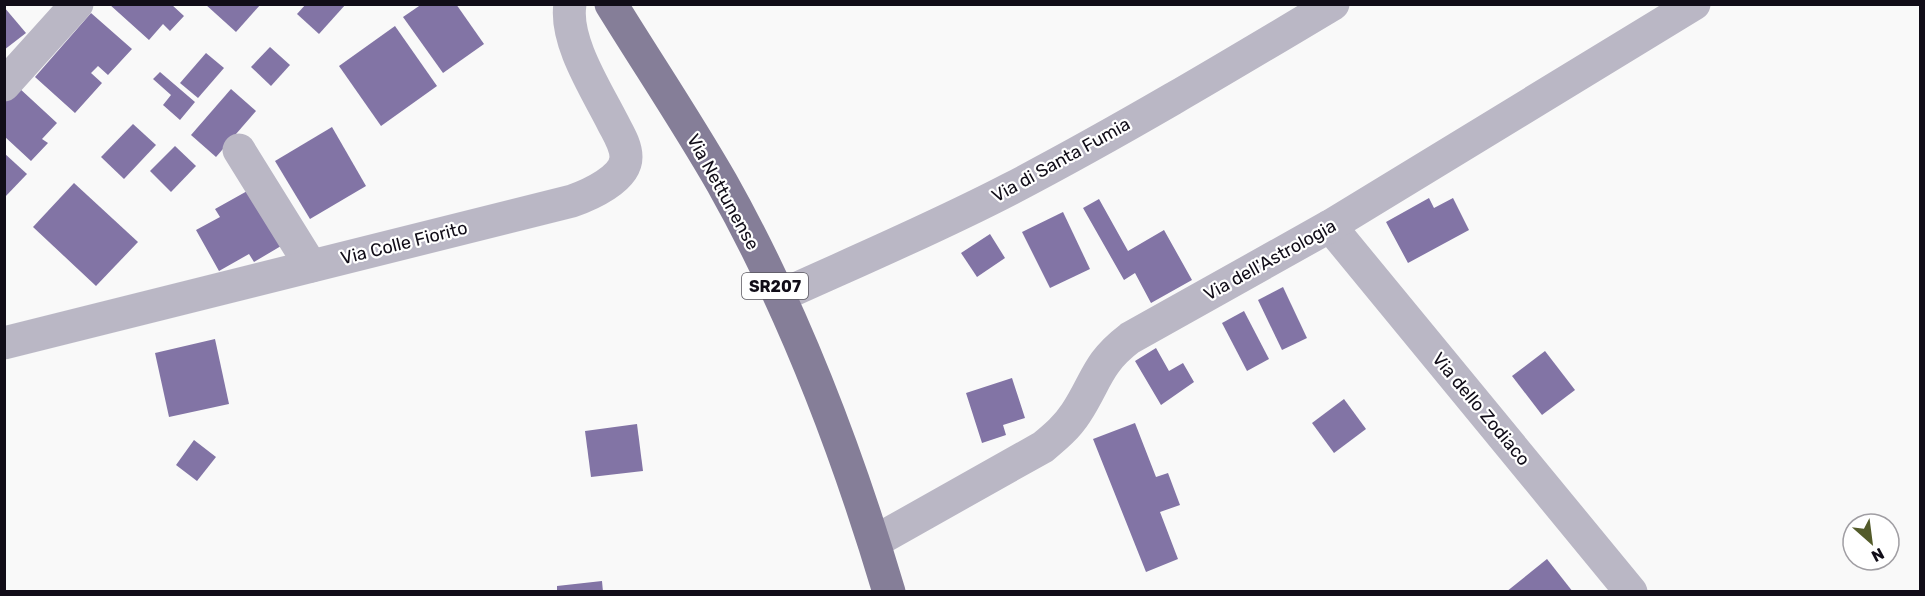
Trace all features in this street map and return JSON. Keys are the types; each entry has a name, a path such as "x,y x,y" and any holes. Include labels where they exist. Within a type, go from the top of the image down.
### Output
{"main road":[{"name":"Via Nettunense","path":"611,4 722,183 780,296 828,412 889,591"}],"street":[{"path":"4,85 77,4"},
{"name":"Via Colle Fiorito","path":"4,343 572,201 595,192 621,171 627,159 625,149 576,49 568,20 570,4"},
{"name":"Via di Santa Fumia","path":"780,296 1010,188 1333,4"},
{"name":"Via dell'Astrologia","path":"874,542 1043,447 1075,414 1104,361 1130,338 1330,226 1694,4"},
{"path":"239,150 311,266"},
{"name":"Via dello Zodiaco","path":"1330,226 1631,591"}],"building":[{"path":"109,4 171,4 184,16 170,31 163,24 149,40"},
{"path":"205,4 261,4 236,32"},
{"path":"306,4 346,4 319,34 297,14"},
{"path":"422,4 456,4 484,44 443,73 403,17"},
{"path":"4,7 26,33 4,50"},
{"path":"91,13 132,49 108,75 98,66 91,73 102,83 75,113 35,77"},
{"path":"395,26 437,86 381,126 339,66"},
{"path":"270,47 290,65 271,86 251,67"},
{"path":"206,53 224,68 198,98 180,83"},
{"path":"160,72 195,102 180,120 163,105 171,95 153,79"},
{"path":"18,87 57,123 42,139 48,143 31,161 4,136 4,101"},
{"path":"231,89 256,111 216,157 191,135"},
{"path":"133,124 156,145 124,179 101,157"},
{"path":"332,127 366,186 310,219 275,161"},
{"path":"175,146 196,166 171,192 150,171"},
{"path":"4,153 27,174 4,198"},
{"path":"74,183 138,242 96,286 33,227"},
{"path":"249,190 281,246 254,262 249,254 219,271 196,230 220,217 215,209"},
{"path":"1429,198 1434,208 1453,198 1469,230 1408,263 1386,222"},
{"path":"1099,199 1128,251 1164,230 1192,280 1151,303 1135,273 1124,280 1083,208"},
{"path":"1063,212 1090,269 1050,288 1022,232"},
{"path":"990,234 1005,258 977,277 961,253"},
{"path":"1283,287 1307,338 1282,350 1258,300"},
{"path":"1244,311 1269,359 1247,371 1222,323"},
{"path":"215,339 229,404 169,417 155,353"},
{"path":"1156,348 1169,371 1183,363 1194,382 1161,405 1135,361"},
{"path":"1545,351 1575,390 1542,415 1512,376"},
{"path":"1012,378 1025,418 1003,425 1006,435 982,443 966,393"},
{"path":"1344,399 1366,429 1334,453 1312,423"},
{"path":"1135,423 1156,477 1168,473 1180,505 1160,512 1178,559 1146,572 1093,439"},
{"path":"637,424 643,471 591,477 585,431"},
{"path":"194,440 216,457 197,481 176,465"},
{"path":"1547,559 1573,592 1506,592"},
{"path":"602,581 603,592 557,592 557,586"}]}
